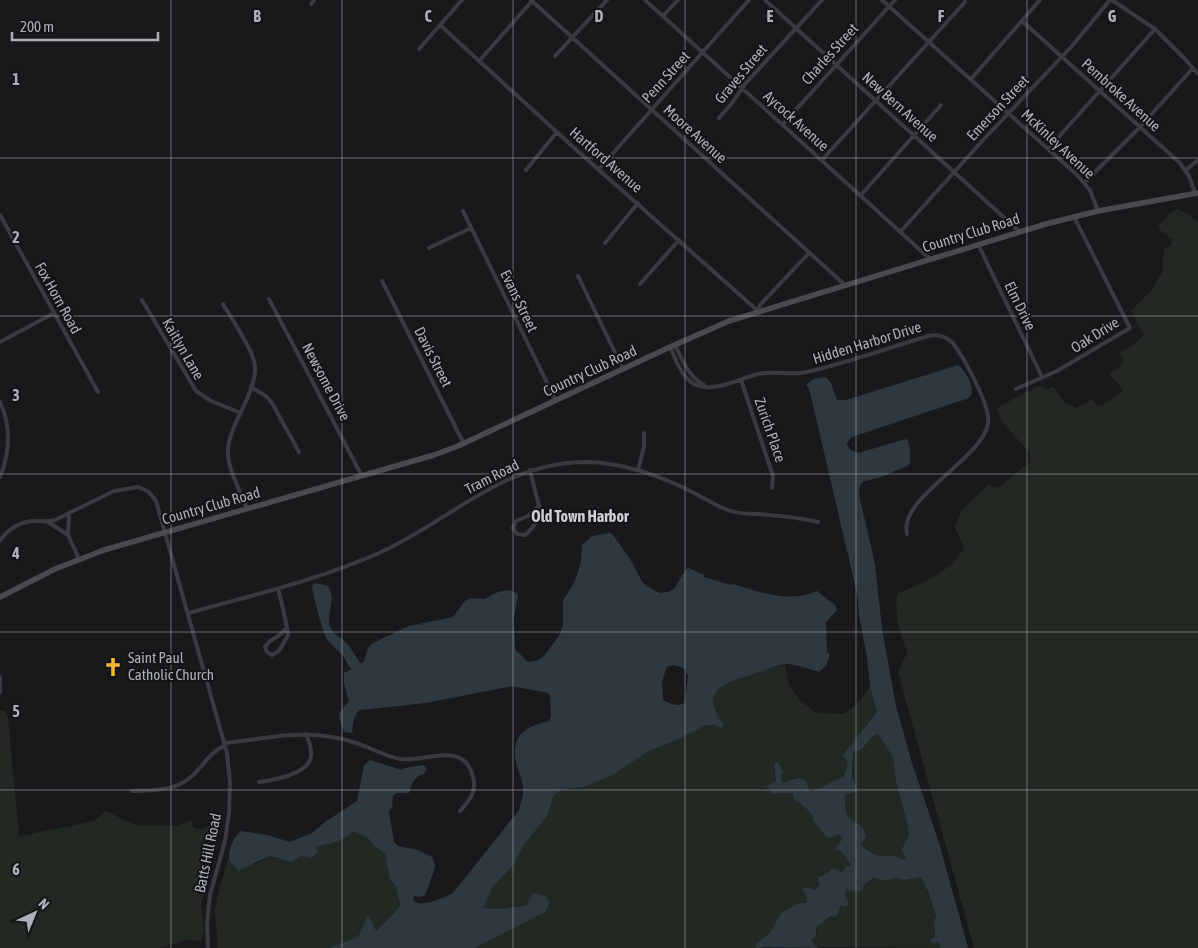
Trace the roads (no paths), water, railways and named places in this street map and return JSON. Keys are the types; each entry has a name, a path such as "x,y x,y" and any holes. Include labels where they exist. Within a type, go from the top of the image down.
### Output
{"street":[{"path":"419,49 462,0"},
{"path":"479,61 532,0"},
{"name":"Moore Avenue","path":"532,0 845,285"},
{"path":"555,56 607,0"},
{"name":"Aycock Avenue","path":"645,0 784,124 930,259"},
{"path":"663,16 678,0"},
{"name":"Penn Street","path":"599,169 749,0"},
{"name":"New Bern Avenue","path":"765,0 1020,232"},
{"name":"Graves Street","path":"719,118 742,88 822,0"},
{"name":"McKinley Avenue","path":"882,0 1084,183 1093,194 1098,211"},
{"name":"Charles Street","path":"784,124 895,0"},
{"path":"971,79 1040,0"},
{"path":"1111,0 1155,29 1198,74"},
{"name":"Emerson Street","path":"901,231 1008,113 1062,57 1111,0"},
{"path":"822,160 965,2"},
{"name":"Pembroke Avenue","path":"1022,20 1186,170 1197,193"},
{"name":"Hartford Avenue","path":"440,25 758,311"},
{"path":"1048,149 1155,29"},
{"path":"1084,183 1140,127 1193,68"},
{"path":"861,195 941,105"},
{"path":"526,170 557,132"},
{"path":"1186,170 1198,160"},
{"name":"Country Club Road","path":"0,597 79,558 112,547 434,455 464,444 672,346 758,311 1074,216 1197,193"},
{"path":"605,243 638,203"},
{"name":"Evans Street","path":"463,211 556,401"},
{"name":"Fox Horn Road","path":"0,215 98,392"},
{"name":"Oak Drive","path":"1016,389 1058,370 1130,328 1074,216"},
{"path":"428,248 471,228"},
{"path":"640,284 679,240"},
{"name":"Elm Drive","path":"978,244 1042,376"},
{"path":"758,311 760,305 809,253"},
{"path":"578,276 623,369"},
{"name":"Davis Street","path":"382,281 464,444"},
{"name":"Kaitlyn Lane","path":"142,300 196,391 211,401 241,413"},
{"name":"Newsome Drive","path":"270,300 362,476"},
{"path":"223,304 254,360 255,372 251,388 228,452 231,466 247,509"},
{"path":"0,342 54,313"},
{"name":"Hidden Harbor Drive","path":"672,346 683,373 690,381 698,386 723,386 758,374 806,373 936,334 944,336 952,342 985,403 989,423 985,435 978,445 913,510 906,530 907,534"},
{"name":"Zurich Place","path":"741,380 773,476 772,488"},
{"path":"251,388 269,399 299,452"},
{"path":"0,402 7,421 8,441 6,460 0,477"},
{"path":"638,470 644,446 644,433"},
{"name":"Tram Road","path":"189,613 316,577 379,553 419,532 498,484 530,470 552,465 587,462 610,464 638,470 678,485 729,511 818,522"},
{"path":"530,470 539,506 540,514 531,530 525,535 517,534 513,528 516,521 528,516 539,506"},
{"name":"Batts Hill Road","path":"0,541 9,530 22,523 48,522 69,515 84,505 114,491 138,487 153,496 166,532 189,613 225,744 230,776 229,813 210,895 208,948"},
{"path":"69,515 68,535 79,558"},
{"path":"48,522 68,535"},
{"path":"278,589 287,619 286,628 288,635 279,651 272,654 266,652 265,647 267,643 280,636 286,628"},
{"path":"0,677 0,692"},
{"path":"259,782 278,780 306,766 311,755 306,734"},
{"path":"132,792 160,791 183,783 197,771 211,753 225,744 306,734 324,735 352,741 401,759 417,760 442,754 456,756 469,768 474,781 470,800 460,810"}],"place":[{"name":"Saint Paul Catholic Church","path":"113,667"}],"district":[{"name":"Old Town Harbor","path":"580,516"}]}
